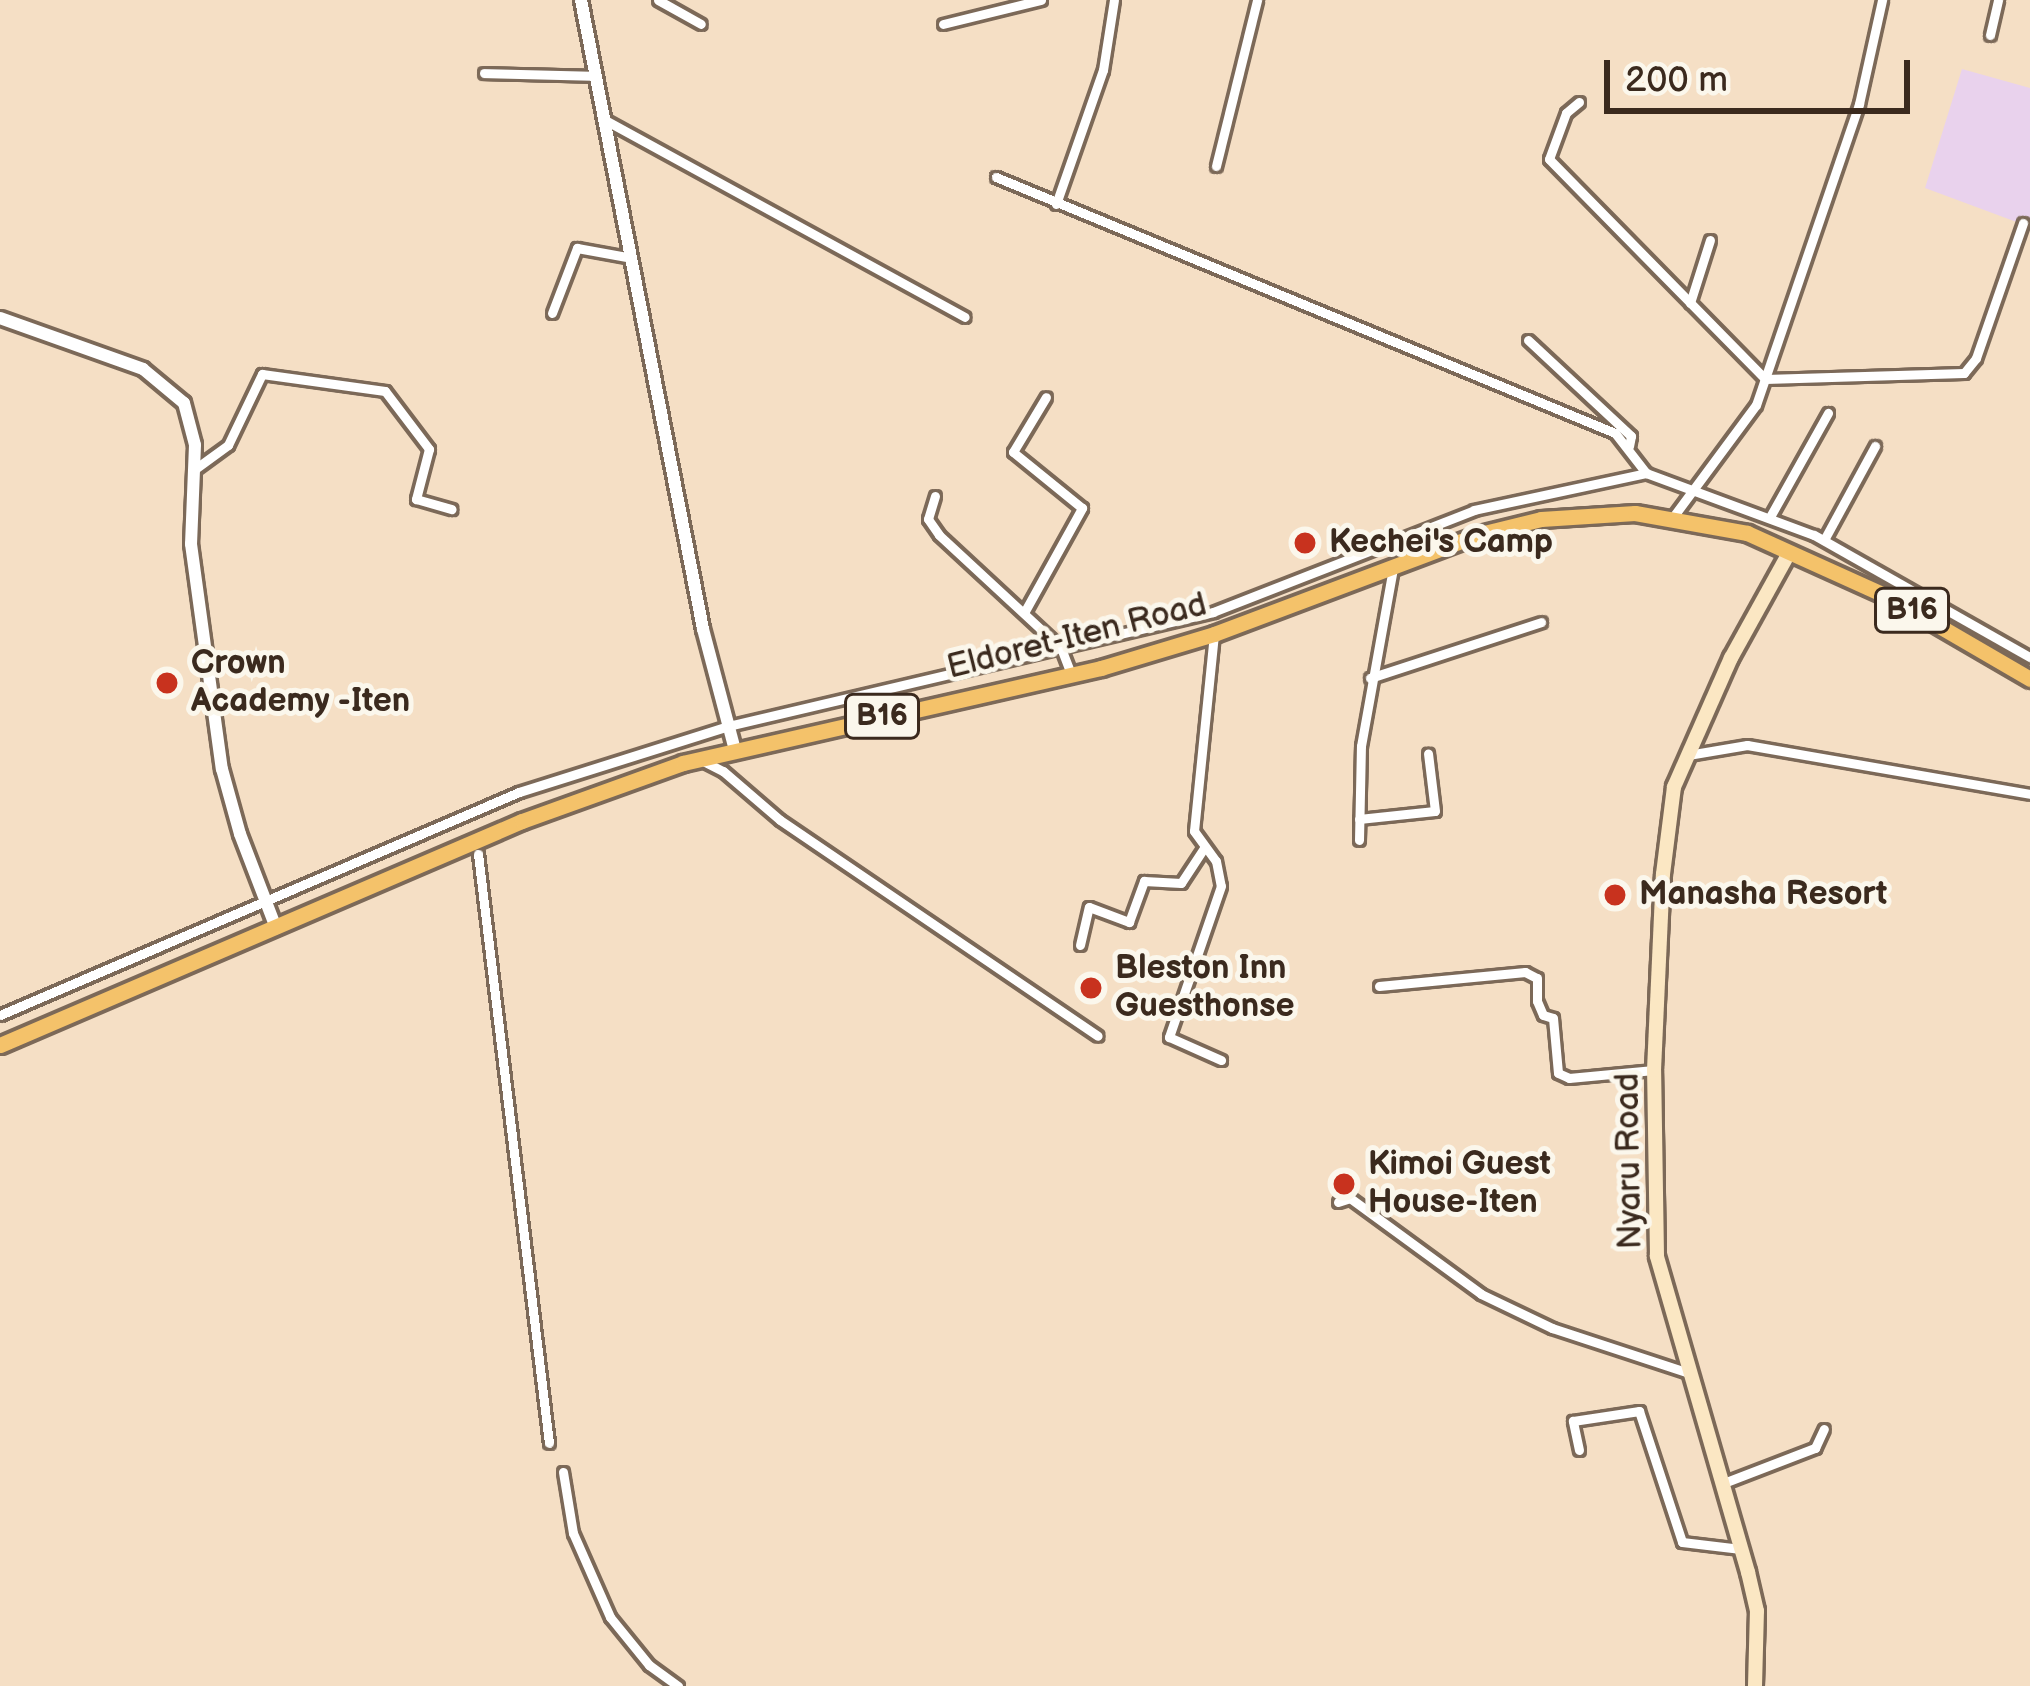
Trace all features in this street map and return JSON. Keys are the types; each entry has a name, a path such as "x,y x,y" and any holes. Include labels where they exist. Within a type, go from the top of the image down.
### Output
{"main road":[{"name":"Eldoret-Iten Road","path":"0,1045 522,820 698,758 1071,674 1214,634 1480,534 1541,519 1585,513 1672,517 1747,533 1891,598 2030,679"},
{"name":"Nyaru Road","path":"1755,1686 1757,1612 1657,1256 1654,1070 1666,835 1686,761 1731,658 1789,553"}],"street":[{"path":"581,0 703,628 735,750"},
{"path":"658,0 701,24"},
{"path":"943,24 1041,0"},
{"path":"1056,204 1103,70 1114,0"},
{"path":"1216,166 1257,0"},
{"path":"1672,517 1744,425 1765,380 1818,212 1859,104 1882,0"},
{"path":"1990,35 1998,0"},
{"path":"484,74 596,76"},
{"path":"1579,102 1566,113 1550,159 1765,380 1964,374 1976,358 2023,224"},
{"path":"605,120 965,317"},
{"path":"996,178 1615,433 1646,473"},
{"path":"1690,303 1710,240"},
{"path":"552,313 577,248 632,258"},
{"path":"0,318 158,377 184,403 193,424 190,544 212,709 240,834 276,928"},
{"path":"1528,340 1630,436 1629,446"},
{"path":"195,469 228,446 262,374 386,391 429,448 416,499 452,509"},
{"path":"1025,611 1082,508 1013,452 1046,397"},
{"path":"1771,515 1828,413"},
{"path":"1824,540 1875,446"},
{"path":"0,1015 519,792 732,725 1213,612 1474,510 1646,473 1771,515 1824,540 2030,657"},
{"path":"934,496 928,519 939,535 1061,648 1071,674"},
{"path":"1359,840 1370,678 1393,568"},
{"path":"1370,678 1540,622"},
{"path":"1214,634 1193,796 1194,831 1221,872 1221,886 1168,1037 1221,1060"},
{"path":"1686,761 1747,745 2030,794"},
{"path":"1359,819 1435,811 1428,753"},
{"path":"698,758 723,771 780,820 1098,1036"},
{"path":"1080,945 1090,907 1129,922 1144,881 1181,883 1204,848"},
{"path":"478,854 549,1443"},
{"path":"1379,986 1525,971 1537,978 1543,1015 1553,1018 1558,1073 1569,1078 1654,1070"},
{"path":"1338,1202 1350,1198 1499,1303 1569,1334 1686,1372"},
{"path":"1579,1450 1573,1421 1640,1411 1682,1542 1741,1549"},
{"path":"1721,1484 1814,1448 1825,1429"},
{"path":"563,1472 573,1533 610,1617 649,1665 678,1686"}],"shaded area":[{"path":"1962,69 2030,88 2030,227 1925,188"}],"place":[{"name":"Kechei's Camp","path":"1305,543"},
{"name":"Crown Academy -Iten","path":"167,683"},
{"name":"Manasha Resort","path":"1615,895"},
{"name":"Bleston Inn Guesthonse","path":"1091,988"},
{"name":"Kimoi Guest House-Iten","path":"1344,1184"}]}
